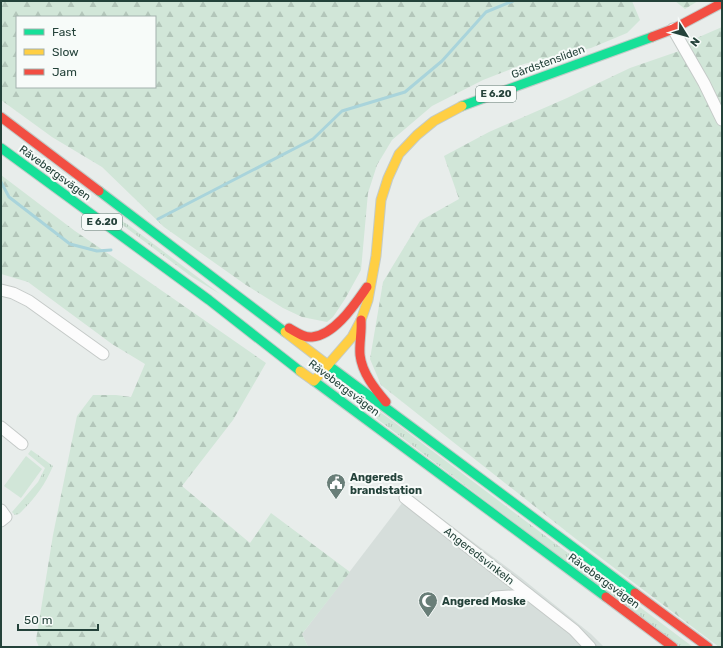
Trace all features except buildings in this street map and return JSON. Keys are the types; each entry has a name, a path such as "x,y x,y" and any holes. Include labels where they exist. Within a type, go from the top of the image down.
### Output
{"main road":[{"name":"Gårdstensliden","path":"314,381 352,337 361,320 368,300 376,256 382,200 388,178 399,154 417,135 434,121 464,105 673,29 722,3"},
{"name":"Rävebergsvägen","path":"1,117 328,365 708,647"},
{"name":"Rävebergsvägen","path":"1,148 203,295 314,381 673,647"},
{"name":"E 6.20","path":"252,308 298,333 311,337 319,336 329,332 347,313 372,278"},
{"name":"Rävebergsvägen","path":"361,320 362,331 360,356 367,376 383,399 402,420"}],"street":[{"path":"673,29 704,83 722,120"},
{"path":"1,290 13,293 29,301 103,354"},
{"path":"1,427 22,444"},
{"name":"Angeredsvinkeln","path":"404,498 574,630 590,647"},
{"path":"1,510 6,516 1,521"},
{"path":"494,597 529,595"}],"shaded area":[{"path":"409,494 520,577 591,634 604,647 308,647 302,634"}],"green space":[{"path":"1,1 632,1 640,20 627,33 591,48 524,64 483,80 432,106 392,140 377,165 368,193 361,270 345,299 333,317 327,322 302,317 283,308 246,285 164,227 102,167 52,137 1,100"},
{"path":"675,1 698,1 685,9"},
{"path":"722,27 722,647 719,647 576,539 381,385 370,359 383,282 420,221 459,199 444,156 489,132 567,98 630,68 685,49 683,44"},
{"path":"1,175 75,231 266,363 233,420 182,486 250,543 271,513 350,572 302,634 308,647 39,647 36,640 53,535 77,416 93,395 116,395 131,397 145,364 112,344 28,282 1,274"},
{"path":"105,212 127,224 220,294 192,277"},
{"path":"336,380 693,647 679,647 356,403 345,394"},
{"path":"31,450 53,466 43,486 19,514 15,515 12,512 38,482 45,468 28,454"},
{"path":"26,456 42,469 21,498 4,486"}],"waterway":[{"path":"158,219 313,139 342,111 405,92 442,61 486,12 513,1"},
{"path":"1,182 9,197 70,244 97,251 111,250"}],"traffic: fast":[{"path":"462,106 652,37"},
{"path":"1,148 209,300 300,371"},
{"path":"99,191 285,332"},
{"path":"328,365 635,593"},
{"path":"314,381 606,597"}],"traffic: slow":[{"path":"300,371 314,381 352,337 361,320 368,300 376,256 381,200 388,178 399,154 417,135 434,121 462,106"},
{"path":"285,332 328,365"}],"traffic: jam":[{"path":"652,37 673,29 722,3"},
{"path":"1,117 99,191"},
{"path":"289,328 306,337 320,335 329,331 344,318 367,287"},
{"path":"361,320 361,362 366,374 386,402"},
{"path":"635,593 708,647"},
{"path":"606,597 673,647"}],"place":[{"name":"Angereds brandstation","path":"336,500"},
{"name":"Angered Moske","path":"428,618"}]}
